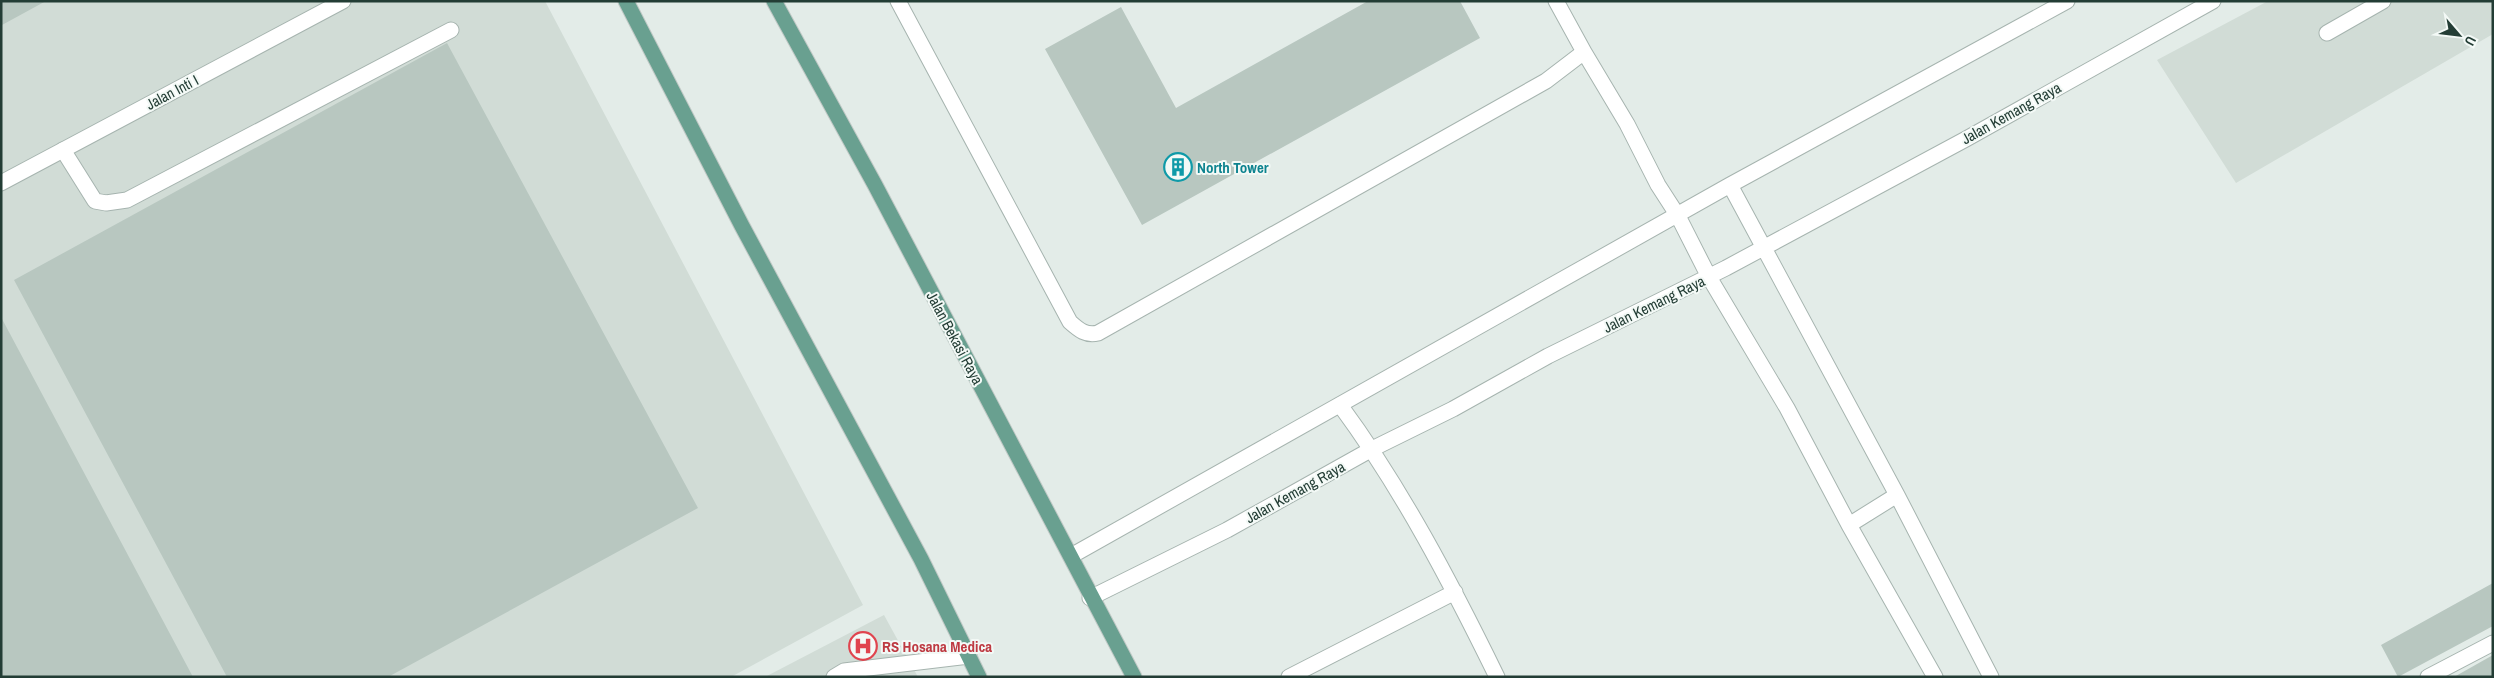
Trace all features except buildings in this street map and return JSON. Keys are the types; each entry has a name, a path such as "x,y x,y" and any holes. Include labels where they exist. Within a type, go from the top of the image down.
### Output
{"main road":[{"path":"626,1 742,226 921,559 979,677"},
{"name":"Jalan Bekasi Raya","path":"774,1 875,185 1071,556 1090,598 1134,677"}],"street":[{"name":"Jalan Inti I","path":"1,183 343,1"},
{"path":"898,1 1070,322 1082,332 1091,335 1098,333 1546,81 1584,52"},
{"path":"1556,1 1627,124 1658,185 1678,216 1708,277 1787,408 1849,524 1935,677"},
{"path":"1071,556 1678,216 1730,185 2066,1"},
{"name":"Jalan Kemang Raya","path":"1090,598 1227,530 1372,449 1453,409 1556,352 1765,247 1966,139 2213,1"},
{"path":"2327,33 2382,1"},
{"path":"63,150 95,201 106,203 127,200 451,30"},
{"path":"1730,185 1897,495 1991,677"},
{"path":"1340,405 1372,449 1455,592 1496,677"},
{"path":"1849,524 1897,495"},
{"path":"1289,677 1455,592"},
{"path":"2428,677 2493,643"},
{"path":"842,675 969,656"}],"shaded area":[{"path":"1,1 545,1 863,605 731,677 1,677"},
{"path":"2268,1 2493,1 2493,34 2236,183 2157,60"},
{"name":"RS Hosana Medica","path":"884,615 918,677 765,677"}],"place":[{"name":"North Tower","path":"1178,167"},
{"name":"RS Hosana Medica","path":"863,646"}]}
